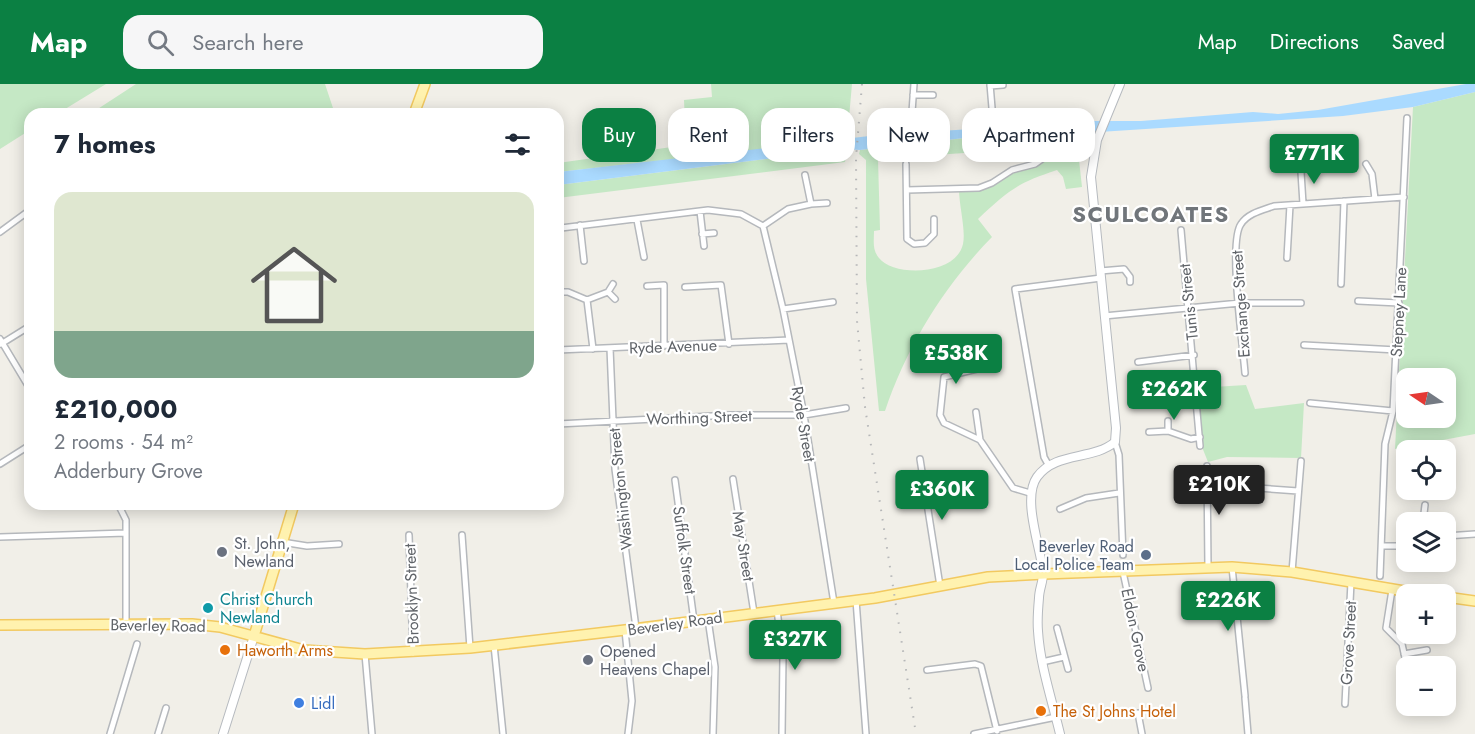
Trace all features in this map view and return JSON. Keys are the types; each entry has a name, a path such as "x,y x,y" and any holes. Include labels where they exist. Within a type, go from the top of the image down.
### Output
{"main road":[{"path":"416,108 425,84"},
{"path":"254,636 292,510"},
{"name":"Beverley Road","path":"0,625 192,624 220,627 304,650 365,654 413,653 625,630 834,603 988,577 1232,567 1292,572 1396,591"},
{"path":"1456,598 1475,601"}],"street":[{"path":"912,108 914,84"},
{"path":"1095,147 1120,84"},
{"path":"992,108 990,85 1003,85"},
{"path":"913,95 933,95"},
{"name":"Stepney Lane","path":"1380,576 1383,546 1385,444 1394,411 1407,118"},
{"path":"907,190 958,186 980,188 1012,170 1038,162"},
{"path":"1093,162 1092,194 1116,428 1114,442 1119,455 1123,555"},
{"path":"1303,204 1301,172 1308,162"},
{"path":"906,164 907,239 914,244 924,243 934,234 934,219"},
{"path":"1366,164 1372,174 1375,199"},
{"path":"805,175 811,204"},
{"name":"Exchange Street","path":"1245,373 1235,248 1241,223 1254,213 1274,206 1404,196"},
{"path":"1341,284 1344,201"},
{"path":"564,228 721,210 741,214 763,226 788,209 826,203"},
{"path":"1287,258 1290,205"},
{"path":"699,212 704,246"},
{"path":"0,232 24,214"},
{"path":"637,220 644,257"},
{"path":"580,225 584,261"},
{"name":"Ryde Street","path":"763,226 783,309 804,415 834,603"},
{"name":"Tunis Street","path":"1181,230 1194,355 1200,446"},
{"path":"702,234 714,233"},
{"path":"1049,466 1044,457 1015,289 1124,269 1130,277 1130,282"},
{"path":"564,292 587,300 608,292 613,284"},
{"path":"647,286 664,285 664,346"},
{"path":"685,288 721,285 729,344"},
{"path":"608,292 615,299"},
{"path":"587,300 593,349"},
{"path":"783,309 833,302"},
{"path":"1358,302 1399,303"},
{"path":"1104,316 1240,303 1301,303"},
{"path":"24,329 1,342 24,379"},
{"name":"Ryde Avenue","path":"564,350 789,340"},
{"path":"1304,345 1397,350"},
{"name":"Washington Street","path":"610,348 615,469 636,628"},
{"path":"972,355 976,369"},
{"path":"1138,362 1194,355"},
{"path":"980,440 944,423 940,415 944,377 985,367"},
{"path":"1310,403 1394,411"},
{"name":"Worthing Street","path":"564,424 804,415 846,408"},
{"path":"976,412 980,440 1013,488 1030,493"},
{"path":"1168,421 1168,431"},
{"path":"1149,432 1168,431 1191,439 1200,437"},
{"path":"1060,734 1042,662 1038,631 1039,597 1044,574 1030,493 1036,478 1049,466 1065,458 1098,452 1114,442"},
{"path":"0,464 24,449"},
{"path":"920,459 940,586"},
{"path":"1292,572 1301,461"},
{"path":"1207,466 1209,567"},
{"name":"May Street","path":"733,478 754,613"},
{"name":"Suffolk Street","path":"675,480 694,621"},
{"path":"1258,488 1298,491"},
{"path":"1207,493 1234,492"},
{"path":"1060,509 1086,498 1119,493"},
{"path":"1424,512 1425,505"},
{"path":"121,510 126,520 126,624"},
{"path":"0,537 126,533"},
{"path":"1456,535 1475,534"},
{"name":"Brooklyn Street","path":"409,535 413,653"},
{"path":"462,535 470,648"},
{"path":"282,542 307,546 339,544"},
{"path":"1383,546 1396,546"},
{"path":"1232,567 1248,734"},
{"name":"Eldon Grove","path":"1123,572 1148,688"},
{"name":"Grove Street","path":"1345,704 1351,582"},
{"path":"1392,590 1386,628 1402,644 1404,654 1427,650"},
{"path":"856,600 866,734"},
{"path":"777,610 783,657 782,734"},
{"path":"708,619 715,667 713,734"},
{"path":"1058,628 1068,669"},
{"path":"625,630 632,701 628,734"},
{"path":"223,734 254,636"},
{"path":"110,734 137,644"},
{"path":"494,645 503,734"},
{"path":"365,654 372,734"},
{"path":"1042,662 1064,657"},
{"path":"927,670 975,664 981,666 997,731"},
{"path":"158,734 166,708"},
{"path":"1138,713 1142,734"},
{"path":"974,734 990,733 1056,717"}],"green space":[{"path":"0,84 106,84 67,108 24,108 24,134 0,149"},
{"path":"136,84 325,84 333,108 99,108"},
{"path":"711,84 852,84 850,108 761,108 761,150 749,151 749,108 684,108 684,100 712,97"},
{"path":"1475,92 1475,434 1443,440 1396,440 1395,449 1396,428 1456,428 1456,368 1399,368 1413,107"},
{"path":"962,138 962,153 950,154 950,140"},
{"path":"668,148 668,160 656,161 656,149"},
{"path":"867,149 867,162 878,162 880,230 874,231 875,252 886,264 897,268 924,270 937,268 958,255 964,238 959,189 987,188 1006,174 1033,162 1079,162 1082,187 1066,189 1063,177 1057,170 1032,179 1014,189 978,219 992,237 958,276 929,318 904,363 885,411 879,411 866,279 866,160 859,154 860,150"},
{"path":"582,160 582,162 648,162 564,171 564,162"},
{"path":"761,160 761,162 845,162 564,197 564,184"},
{"path":"1246,385 1255,409 1304,403 1301,458 1227,457 1208,462 1202,447 1197,388"}],"water":[{"path":"1475,84 1475,92 1413,107 1343,116 1095,132 1095,121 1141,121 1253,112 1278,114 1318,110"},
{"path":"950,130 962,130 962,138 950,140"},
{"path":"867,136 867,149 855,150 855,138"},
{"path":"761,149 761,160 749,161 749,150"},
{"path":"656,161 742,162 564,184 564,171"}],"railway":[{"path":"862,84 856,158 857,321 865,407 916,734"}],"place":[{"name":"St. John, Newland","path":"222,552"},
{"name":"Beverley Road Local Police Team","path":"1146,555"},
{"name":"Christ Church Newland","path":"208,608"},
{"name":"Haworth Arms","path":"225,650"},
{"name":"Opened Heavens Chapel","path":"588,660"},
{"name":"Lidl","path":"299,703"},
{"name":"The St Johns Hotel","path":"1041,711"}],"district":[{"name":"SCULCOATES","path":"1151,214"}]}
